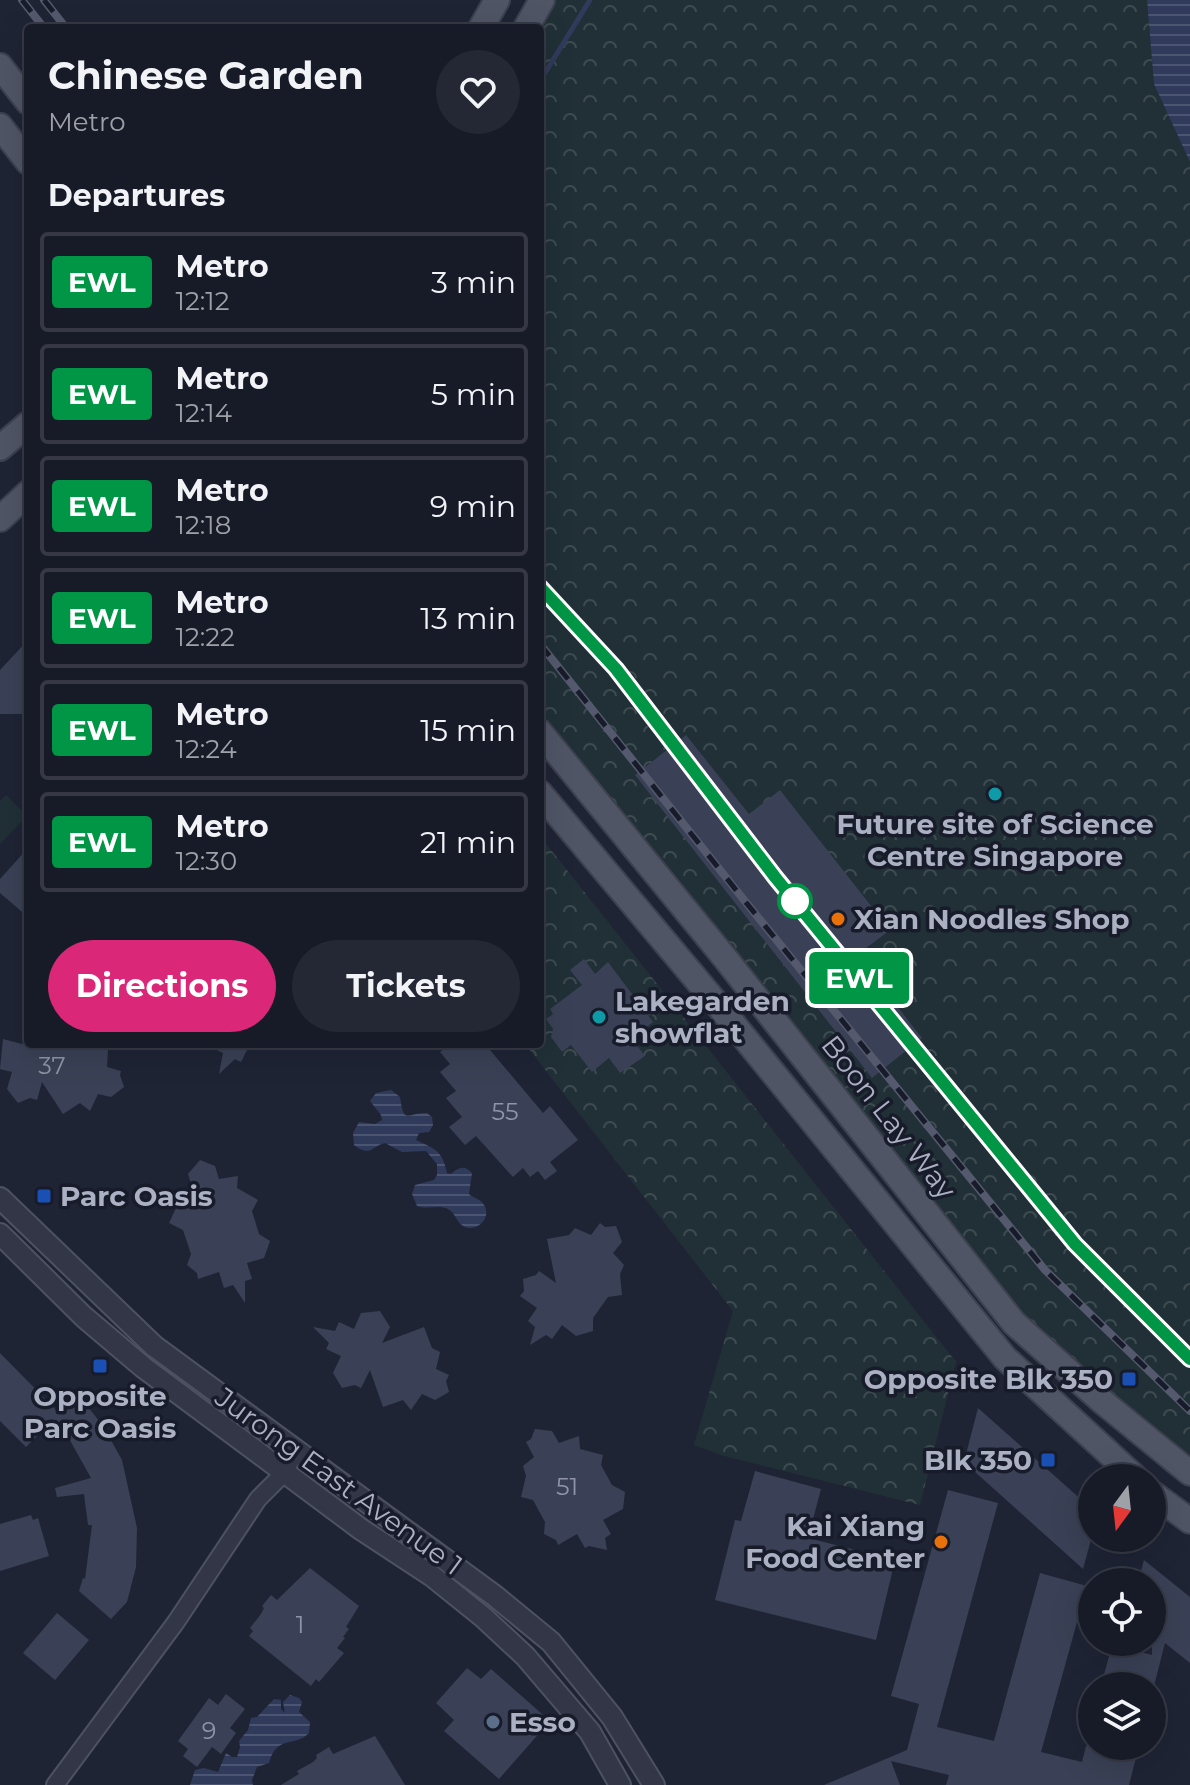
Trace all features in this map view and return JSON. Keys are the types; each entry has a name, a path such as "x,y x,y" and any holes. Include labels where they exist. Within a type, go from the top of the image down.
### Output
{"main road":[{"path":"483,24 497,0"},
{"path":"528,24 542,0"},
{"path":"0,66 24,97"},
{"path":"0,126 24,157"},
{"path":"0,448 24,427"},
{"path":"0,519 24,497"},
{"name":"Boon Lay Way","path":"544,737 725,958 1014,1323 1190,1473"},
{"path":"544,798 1005,1358 1121,1464"},
{"path":"1166,1503 1190,1521"}],"street":[{"name":"Jurong East Avenue 1","path":"0,1198 154,1346 495,1596 551,1642 612,1717 654,1785"},
{"name":"Jurong East Avenue 1","path":"0,1234 84,1317 143,1367 362,1530 432,1576 483,1617 519,1651 590,1732 620,1785"},
{"path":"55,1785 176,1622 290,1447"}],"green space":[{"path":"542,0 1147,0 1154,84 1190,162 1190,1473 1014,1323 544,737 544,24 528,24"},
{"path":"6,795 24,813 24,819 0,844 0,801"},
{"path":"544,841 956,1362 920,1505 721,1455 694,1445 733,1311 528,1048 544,1048"}],"water":[{"path":"1147,0 1190,0 1190,162 1154,84"},
{"path":"391,1090 400,1097 407,1116 427,1113 432,1117 433,1125 429,1132 419,1133 416,1140 440,1154 447,1173 462,1168 472,1173 469,1194 481,1201 486,1210 485,1219 479,1225 465,1227 451,1211 417,1206 412,1194 415,1185 434,1180 437,1175 437,1164 426,1151 402,1152 385,1143 364,1151 354,1145 353,1133 359,1122 375,1124 382,1120 370,1101 376,1093"},
{"path":"290,1695 302,1702 299,1712 310,1722 309,1733 277,1748 269,1763 257,1767 253,1785 190,1785 195,1770 204,1768 218,1772 226,1753 237,1757 239,1741 248,1730 251,1718 257,1717 274,1699 281,1700 281,1709 285,1713 283,1702"}],"building":[{"path":"24,644 24,714 0,714 0,670"},
{"path":"686,735 749,814 780,790 890,930 857,955 922,1038 872,1078 635,775"},
{"path":"24,852 24,914 0,893 0,879"},
{"name":"Lakegarden showflat","path":"584,959 595,974 608,962 653,1022 632,1039 645,1056 620,1073 609,1058 592,1072 571,1045 562,1052 551,1037 553,1029 546,1019 553,1014 550,1009 582,985 570,970"},
{"path":"3,1039 24,1044 24,1048 105,1048 108,1050 107,1067 121,1071 124,1087 111,1097 98,1094 90,1111 80,1103 63,1114 42,1082 37,1100 30,1098 18,1103 7,1089 12,1072 0,1069"},
{"path":"212,1048 248,1048 241,1062 235,1059 219,1074 223,1053"},
{"path":"445,1048 488,1048 543,1113 550,1106 578,1140 550,1162 557,1171 545,1180 538,1171 530,1177 523,1168 513,1177 476,1136 465,1145 449,1127 462,1117 446,1098 456,1091 440,1072 450,1064 440,1052"},
{"path":"200,1160 215,1166 219,1179 238,1176 237,1188 258,1200 252,1211 259,1234 270,1241 264,1258 247,1263 252,1279 245,1281 245,1303 233,1285 224,1288 219,1272 198,1279 197,1273 187,1265 191,1254 183,1230 169,1223 178,1204 177,1193 192,1186 188,1174"},
{"path":"600,1223 605,1227 616,1226 622,1242 613,1253 624,1265 620,1274 622,1295 608,1297 593,1318 593,1331 576,1336 562,1325 552,1339 546,1335 530,1345 535,1327 528,1321 537,1308 520,1296 524,1291 523,1279 539,1271 556,1283 547,1239 569,1235 575,1228 591,1235"},
{"path":"380,1311 390,1327 382,1343 424,1327 432,1348 440,1352 436,1369 449,1375 446,1381 449,1392 435,1400 422,1394 411,1410 403,1400 383,1407 370,1370 361,1388 355,1385 342,1388 333,1373 341,1356 326,1349 329,1343 313,1327 335,1331 339,1322 354,1329 361,1313"},
{"path":"0,1353 60,1414 81,1398 103,1426 122,1460 137,1528 136,1567 127,1602 111,1619 79,1591 85,1579 92,1525 88,1525 84,1494 57,1497 55,1488 91,1478 67,1435 57,1439 47,1426 26,1447 0,1421"},
{"path":"978,1408 1078,1497 1078,1552 1088,1552 1083,1568 1082,1568 964,1462"},
{"path":"535,1429 552,1431 559,1443 579,1436 580,1449 603,1455 601,1465 612,1485 625,1492 623,1509 603,1520 611,1534 605,1538 607,1550 585,1548 577,1534 558,1545 556,1540 544,1534 545,1522 533,1500 521,1497 526,1476 523,1466 534,1457 526,1442 531,1439"},
{"path":"755,1471 821,1489 808,1538 895,1560 876,1640 715,1600 735,1520 741,1521"},
{"path":"948,1490 998,1503 937,1727 994,1741 1040,1573 1078,1584 1078,1618 1041,1752 1082,1762 1135,1760 1129,1785 946,1785 949,1775 891,1761 900,1785 824,1785 907,1750 919,1704 891,1696"},
{"path":"31,1515 33,1520 38,1518 49,1556 0,1571 0,1524"},
{"path":"1144,1560 1154,1568 1142,1568"},
{"path":"310,1568 359,1606 346,1627 349,1629 345,1638 337,1648 344,1653 319,1682 316,1679 311,1686 249,1636 253,1631 250,1628 271,1595 277,1600"},
{"path":"1166,1578 1190,1597 1190,1663 1166,1644"},
{"path":"57,1613 89,1640 55,1680 23,1653"},
{"path":"1109,1656 1162,1656 1158,1672 1105,1672"},
{"path":"467,1668 481,1679 491,1669 550,1721 499,1779 444,1731 454,1720 436,1703"},
{"path":"226,1694 245,1709 230,1728 236,1733 221,1754 212,1747 197,1767 183,1756 188,1749 178,1741 209,1698 218,1705"},
{"path":"375,1736 405,1785 281,1785 299,1774 297,1771 329,1747 333,1754"}],"waterway":[{"path":"544,75 590,0"}],"railway":[{"path":"22,0 41,24"},
{"path":"44,0 63,24"},
{"path":"544,591 616,669 775,877 1075,1244 1190,1359"},
{"path":"544,649 1045,1270 1190,1411"}],"metro line":[{"name":"EWL","path":"544,591 616,669 775,877 1075,1244 1190,1359"}],"place":[{"name":"Future site of Science Centre Singapore","path":"995,794"},
{"name":"Xian Noodles Shop","path":"838,919"},
{"name":"Lakegarden showflat","path":"599,1017"},
{"name":"Parc Oasis","path":"44,1196"},
{"name":"Opposite Parc Oasis","path":"100,1366"},
{"name":"Opposite Blk 350","path":"1129,1379"},
{"name":"Blk 350","path":"1048,1460"},
{"name":"Kai Xiang Food Center","path":"941,1542"},
{"name":"Esso","path":"493,1722"}]}
